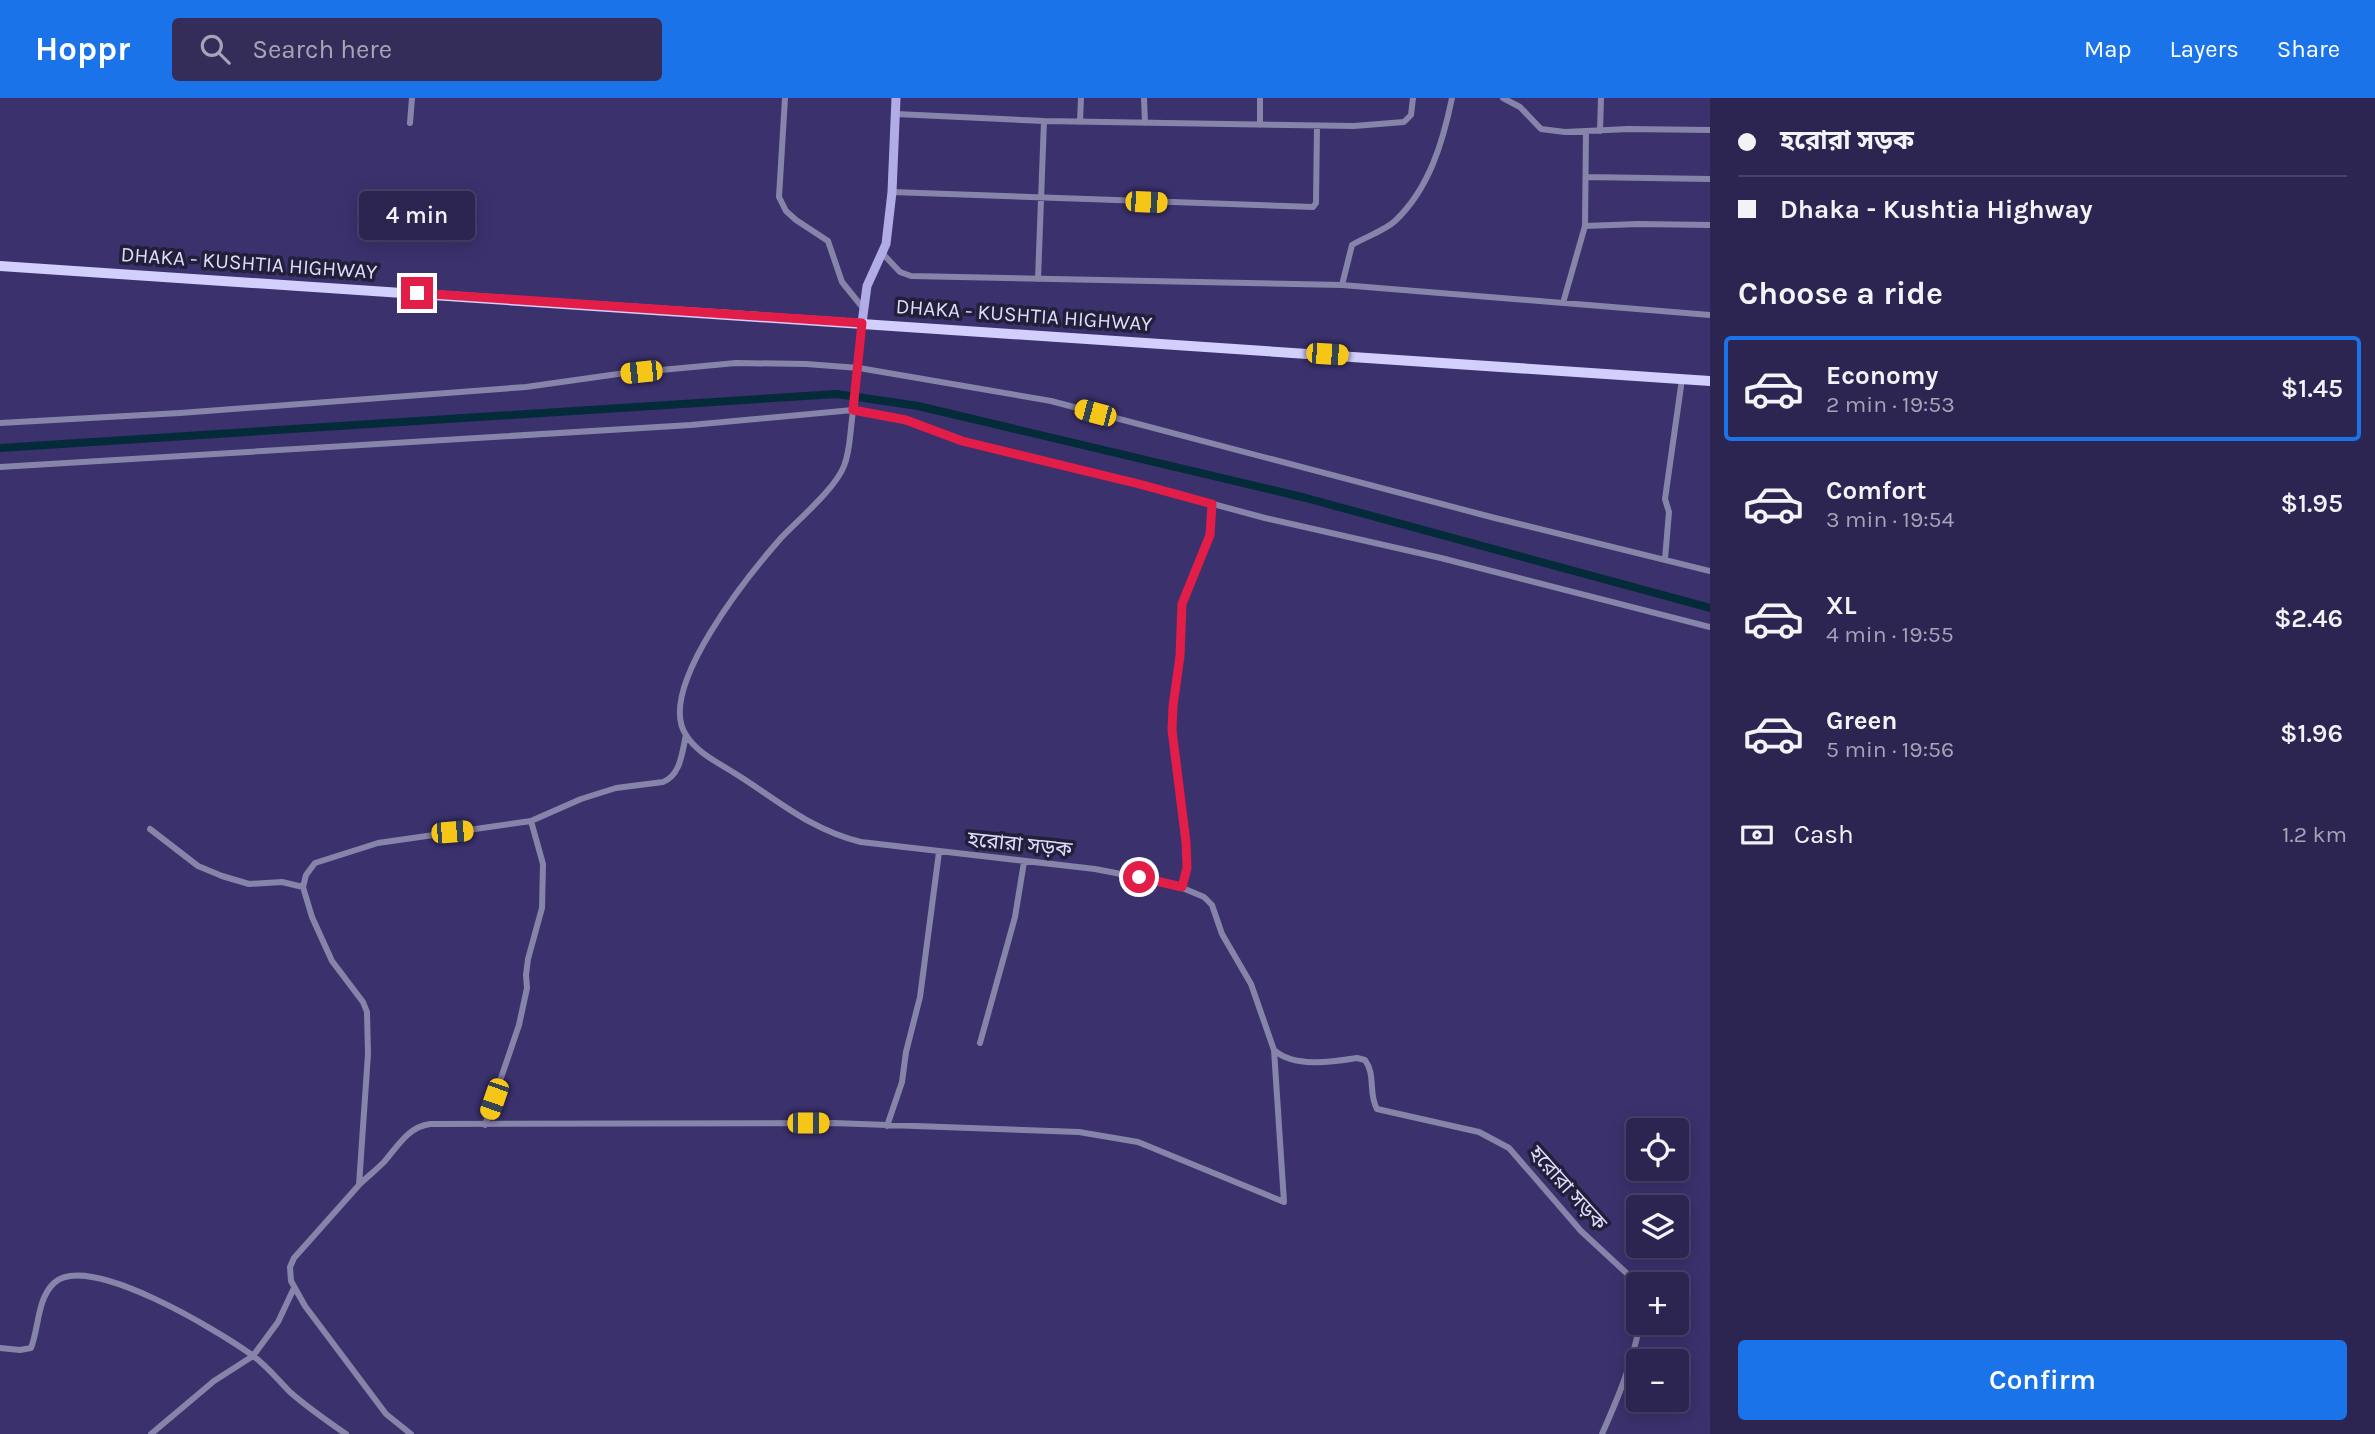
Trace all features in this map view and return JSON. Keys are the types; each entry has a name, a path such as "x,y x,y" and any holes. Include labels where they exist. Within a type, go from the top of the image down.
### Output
{"main road":[{"path":"862,323 867,286 883,254 892,192 897,98"},
{"name":"DHAKA - KUSHTIA HIGHWAY","path":"0,266 1710,381"}],"street":[{"path":"410,123 412,98"},
{"path":"785,98 779,197 786,211 828,242 842,282 863,308"},
{"path":"1080,122 1081,98"},
{"path":"1144,98 1145,124"},
{"path":"1260,98 1260,125"},
{"path":"897,114 1145,124 1400,124 1411,115 1413,98"},
{"path":"1342,285 1352,245 1394,222 1421,189 1445,133 1452,98"},
{"path":"1503,98 1520,107 1541,129 1565,132 1710,130"},
{"path":"1600,131 1601,98"},
{"path":"1038,279 1044,121"},
{"path":"892,192 1313,207 1316,203 1317,126"},
{"path":"1563,303 1585,226 1586,131"},
{"path":"1586,177 1710,179"},
{"path":"1585,226 1710,225"},
{"path":"883,254 905,275 1342,285 1710,315"},
{"path":"359,1185 368,1054 367,1012 363,1002 332,961 312,917 303,887 306,875 315,863 379,843 531,821 581,799 616,788 670,779 678,769 686,735 680,720 680,708 688,674 697,653 729,605 780,540 844,467 859,368 862,323"},
{"path":"0,423 180,413 526,387 618,374 736,363 859,368 1051,401 1456,508 1710,571"},
{"path":"1665,559 1669,512 1665,499 1682,379"},
{"path":"0,467 691,425 853,409 906,420 962,441 1710,627"},
{"path":"1182,887 1187,868 1186,842 1172,730 1173,706 1180,656 1182,604 1210,535 1212,504"},
{"name":"হরোরা সড়ক","path":"686,735 715,762 818,828 838,836 861,842 1095,869 1162,881 1204,897 1212,905 1222,933 1251,984 1274,1050 1282,1058 1295,1061 1357,1058 1365,1060 1371,1075 1372,1095 1377,1109 1479,1132 1509,1148 1581,1231 1626,1273"},
{"path":"485,1125 519,1025 527,988 528,959 542,908 542,864 531,821"},
{"path":"150,829 198,866 222,876 249,884 282,882 303,887"},
{"path":"887,1126 902,1082 905,1052 920,997 939,852"},
{"path":"980,1043 1015,917 1024,862"},
{"path":"411,1434 386,1414 294,1288 289,1274 294,1258 409,1132 421,1125 833,1123 1079,1132 1138,1142 1284,1202 1274,1050"},
{"path":"0,1348 31,1348 43,1302 50,1289 64,1277 85,1275 110,1280 182,1313 253,1356 293,1394 345,1434"},
{"path":"150,1434 214,1381 253,1356 278,1321 294,1288"},
{"path":"1602,1434 1620,1395 1638,1335"}],"waterway":[{"path":"0,448 837,394 918,406 1306,498 1710,608"}],"route":[{"path":"417,293 862,323 853,410 906,420 962,441 1212,504 1210,535 1182,604 1180,656 1173,706 1172,730 1187,868 1182,887 1139,877"}]}
